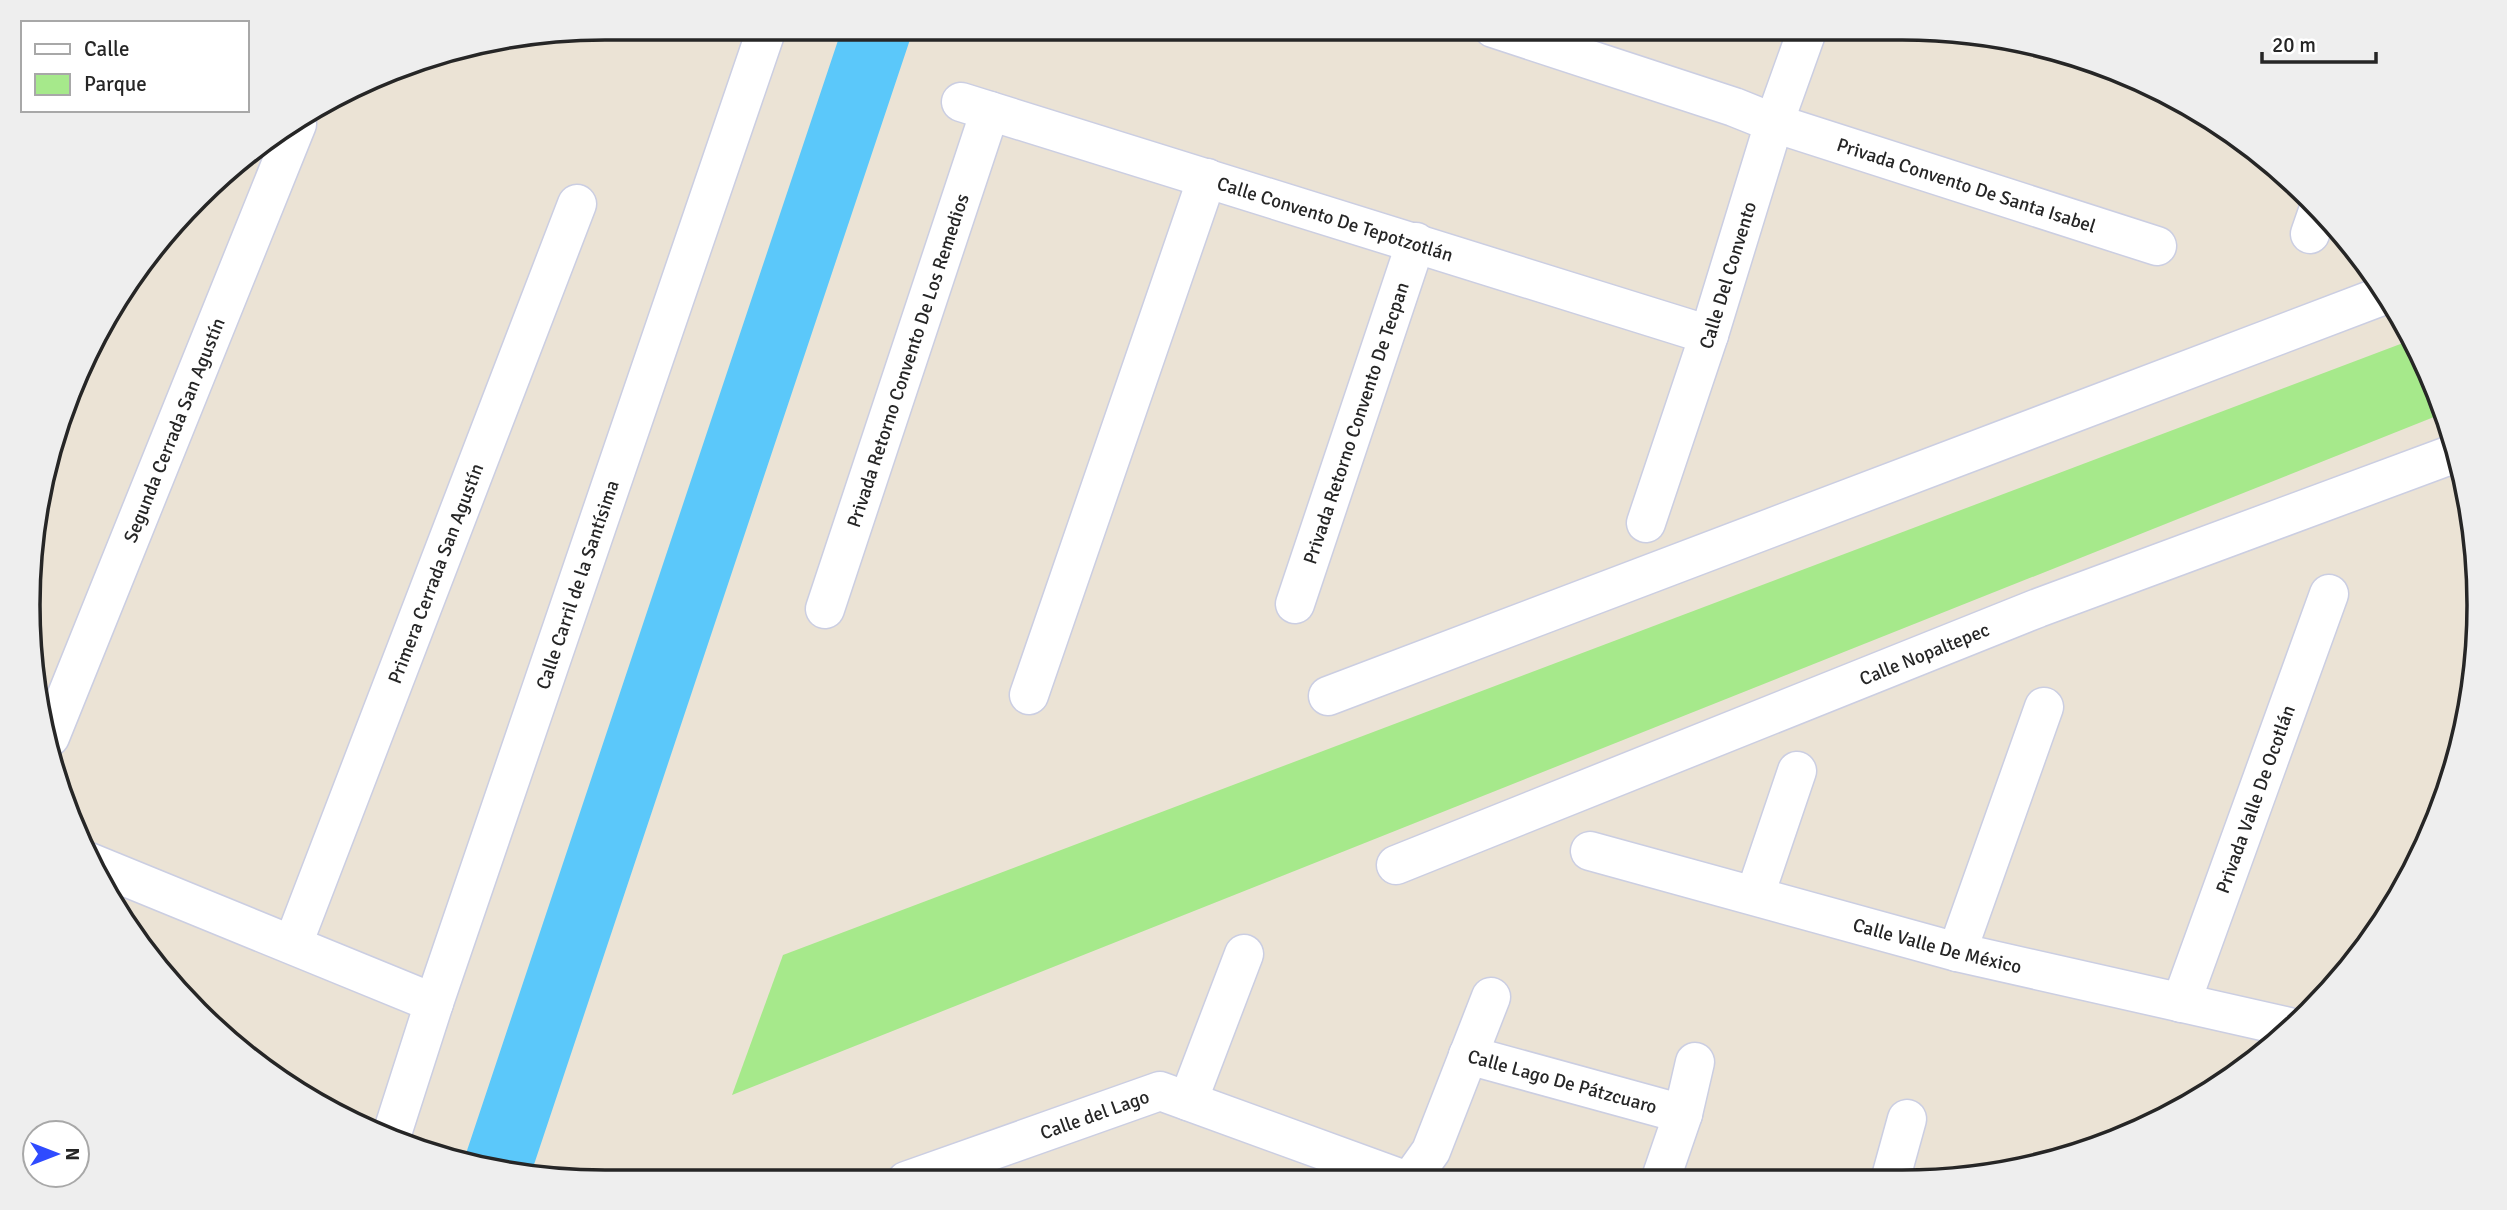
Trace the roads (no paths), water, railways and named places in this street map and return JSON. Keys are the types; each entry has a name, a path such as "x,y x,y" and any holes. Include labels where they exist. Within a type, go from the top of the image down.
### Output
{"street":[{"name":"Calle Carril de la Santísima","path":"394,1129 762,40"},
{"name":"Privada Convento De Santa Isabel","path":"1530,40 1734,107 1774,123 2157,246"},
{"name":"Calle Del Convento","path":"1646,523 1709,335 1774,123 1804,40"},
{"name":"Calle Convento De Tepotzotlán","path":"976,107 1709,335"},
{"name":"Privada Retorno Convento De Los Remedios","path":"825,609 976,107"},
{"name":"Segunda Cerrada San Agustín","path":"54,728 293,134"},
{"path":"1029,695 1207,178"},
{"name":"Primera Cerrada San Agustín","path":"293,944 577,204"},
{"name":"Privada Retorno Convento De Tecpan","path":"1295,604 1416,242"},
{"path":"1328,696 2376,298"},
{"name":"Calle Nopaltepec","path":"1396,865 2038,608 2447,456"},
{"name":"Privada Valle De Ocotlán","path":"2181,1003 2329,594"},
{"path":"1957,952 2044,707"},
{"path":"1755,895 1797,771"},
{"name":"Calle Valle De México","path":"1590,851 1957,952 2279,1025"},
{"path":"106,869 434,1003"},
{"path":"1188,1101 1244,954"},
{"path":"1468,1055 1492,996"},
{"name":"Calle Lago De Pátzcuaro","path":"1417,1170 1431,1151 1468,1055 1683,1114 1664,1170"},
{"path":"1683,1114 1695,1062"},
{"name":"Calle del Lago","path":"937,1170 1160,1091 1377,1170"},
{"path":"1903,1170 1906,1119"}],"waterway":[{"path":"500,1160 874,40"}]}
